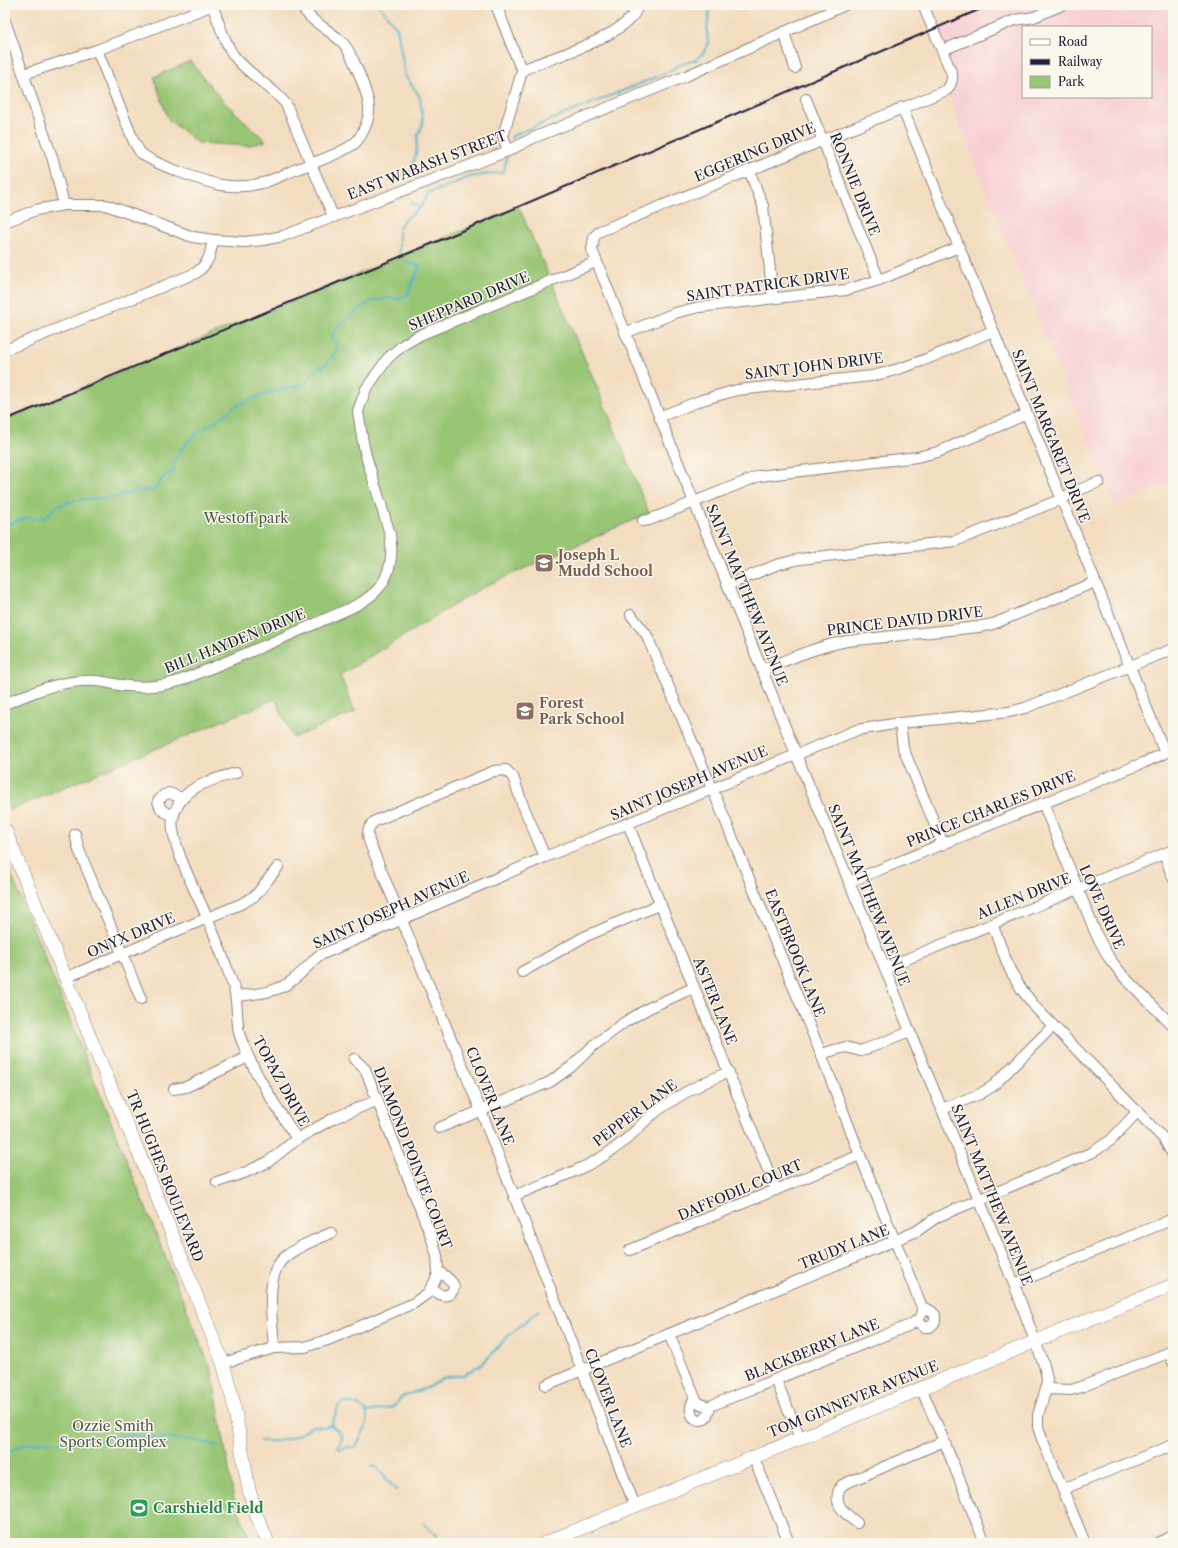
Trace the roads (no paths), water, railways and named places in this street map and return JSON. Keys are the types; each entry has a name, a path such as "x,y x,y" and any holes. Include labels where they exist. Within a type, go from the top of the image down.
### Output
{"main road":[{"name":"TR HUGHES BOULEVARD","path":"5,830 65,978 159,1201 223,1362 229,1381 248,1490 268,1543"},
{"name":"TOM GINNEVER AVENUE","path":"545,1543 1035,1340 1173,1285"}],"street":[{"path":"24,74 97,50 212,5 233,55 249,72 281,98 286,104 333,216"},
{"path":"97,50 134,142 140,152 151,160 203,180 222,185 243,186 266,182 311,164 355,143 362,133 368,119 369,107 363,86 350,54 343,42 328,29 316,23 305,13 301,5"},
{"path":"496,5 519,64 523,68"},
{"path":"523,68 527,68 595,41 618,29 632,17 639,5"},
{"name":"EAST WABASH STREET","path":"5,222 36,210 64,205 106,205 193,237 244,242 283,236 508,151 533,138 686,76 844,5"},
{"path":"923,5 943,50 1015,20 1034,17 1062,5"},
{"path":"5,21 52,160 64,205"},
{"path":"784,32 795,68"},
{"name":"EGGERING DRIVE","path":"596,262 592,250 592,244 594,237 600,231 947,90 953,79 943,50"},
{"path":"508,151 503,136 523,68"},
{"name":"RONNIE DRIVE","path":"806,99 879,280"},
{"name":"SAINT MARGARET DRIVE","path":"902,107 1165,753 1143,763"},
{"path":"749,170 763,206 773,298"},
{"path":"5,350 196,273 208,262 213,240"},
{"name":"SAINT PATRICK DRIVE","path":"625,333 675,313 699,307 846,290 879,280 959,247"},
{"name":"SAINT MATTHEW AVENUE","path":"596,262 1014,1284 1044,1365 1047,1379 1046,1389 1038,1414 1038,1427 1085,1543"},
{"name":"SHEPPARD DRIVE","path":"392,548 390,534 362,437 358,411 366,389 376,373 388,358 403,345 420,335 596,262"},
{"name":"SAINT JOHN DRIVE","path":"660,417 702,400 737,390 872,376 885,373 904,367 993,331"},
{"path":"643,521 649,520 759,476 917,457 938,452 1027,414"},
{"path":"728,585 776,565 800,559 955,541 1062,499 1071,493 1099,482"},
{"name":"BILL HAYDEN DRIVE","path":"5,704 53,685 74,681 97,681 146,688 163,686 200,673 359,604 371,597 379,588 384,579 390,564 392,548"},
{"name":"PRINCE DAVID DRIVE","path":"762,670 814,648 829,644 993,624 1095,582"},
{"name":"EASTBROOK LANE","path":"631,614 646,634 712,788 822,1054 860,1155 896,1240 920,1315"},
{"name":"SAINT JOSEPH AVENUE","path":"236,996 261,993 284,986 294,980 318,956 545,857 857,730 900,723 1010,712 1025,708 1173,649"},
{"path":"900,723 903,748 943,844"},
{"name":"PRINCE CHARLES DRIVE","path":"849,882 1143,763"},
{"name":"CLOVER LANE","path":"545,857 522,803 513,777 506,770 494,771 375,821 369,827 369,841 481,1111 635,1506"},
{"name":"TOPAZ DRIVE","path":"236,773 196,786 182,798 172,822 174,836 234,986 240,1035 248,1057 297,1139 334,1118 378,1100"},
{"path":"174,816 166,814 160,808 158,802 164,795 169,793 182,798"},
{"name":"LOVE DRIVE","path":"1043,803 1096,934 1109,958 1124,977 1173,1026"},
{"name":"ASTER LANE","path":"628,824 661,904 693,988 729,1072 776,1190"},
{"path":"75,834 79,850 141,998"},
{"path":"1168,852 1173,878"},
{"name":"ALLEN DRIVE","path":"885,968 1168,852"},
{"name":"ONYX DRIVE","path":"65,978 244,903 256,895 278,867"},
{"path":"522,972 584,937 661,904"},
{"path":"992,924 1010,970 1022,990 1036,1008 1138,1111 1164,1139 1173,1155"},
{"path":"439,1128 550,1082 571,1067 594,1046 625,1022 649,1008 693,988"},
{"path":"942,1109 980,1094 993,1086 1053,1026"},
{"path":"822,1054 838,1048 846,1047 861,1051 910,1032"},
{"path":"174,1089 186,1087 248,1057"},
{"name":"DIAMOND POINTE COURT","path":"223,1362 274,1348 305,1347 328,1340 414,1303 428,1293 438,1274 437,1256 431,1236 378,1100 365,1069 354,1059"},
{"name":"PEPPER LANE","path":"514,1196 600,1159 626,1140 651,1116 673,1099 701,1083 729,1072"},
{"name":"TRUDY LANE","path":"546,1385 896,1240 916,1231 937,1217 1093,1152 1111,1140 1138,1111"},
{"path":"217,1182 244,1173 268,1162 297,1139"},
{"name":"DAFFODIL COURT","path":"630,1250 860,1155"},
{"path":"1014,1284 1173,1219"},
{"path":"274,1348 271,1294 275,1270 284,1258 303,1245 331,1233"},
{"name":"DIAMOND POINTE COURT","path":"431,1288 442,1295 447,1295 452,1292 454,1288 453,1284 448,1278 438,1271"},
{"name":"BLACKBERRY LANE","path":"707,1406 776,1380 920,1315"},
{"path":"669,1334 695,1398 707,1406 709,1412 705,1419 700,1421 692,1415 691,1409 695,1398"},
{"path":"1046,1389 1071,1390 1171,1352 1173,1362"},
{"path":"776,1380 800,1438"},
{"path":"921,1388 985,1543"},
{"path":"857,1523 842,1512 838,1502 837,1495 842,1485 944,1441"},
{"path":"1063,1489 1173,1445"},
{"path":"753,1456 789,1543"},
{"path":"1157,1543 1173,1536"}],"waterway":[{"path":"379,5 397,28 405,75 420,97 423,123 418,135 416,154 410,173"},
{"path":"511,138 514,135 666,73 679,65 696,60 704,52 708,43 707,31 710,5"},
{"path":"399,253 399,228 402,222 420,208 428,194 469,177 504,172 507,154"},
{"path":"411,202 420,208"},
{"path":"5,525 25,518 44,518 57,506 76,500 117,497 135,491 155,490 163,477 174,470 174,461 183,447 197,433 237,405 265,394 305,384 315,370 327,364 335,352 338,344 332,339 336,328 369,302 387,298 399,299 407,295 420,265 407,263 405,260"},
{"path":"260,1441 288,1439 312,1426 324,1427 331,1425 339,1405 344,1402 356,1404 368,1412 393,1407 403,1396 429,1387 445,1377 463,1375 486,1360 507,1337 539,1310"},
{"path":"331,1425 340,1433 342,1438 338,1448 339,1449 349,1447 355,1448 366,1426 366,1411"},
{"path":"5,1454 15,1448 30,1443 98,1440 127,1435 192,1440 219,1446"},
{"path":"370,1466 376,1467 396,1490"},
{"path":"423,1523 435,1534 439,1543"}],"railway":[{"path":"5,420 443,239 990,5"}],"place":[{"name":"Joseph L Mudd School","path":"544,563"},
{"name":"Forest Park School","path":"525,711"},
{"name":"Carshield Field","path":"139,1508"}],"park label":[{"name":"Westoff park","path":"246,518"},
{"name":"Ozzie Smith Sports Complex","path":"113,1434"}]}
